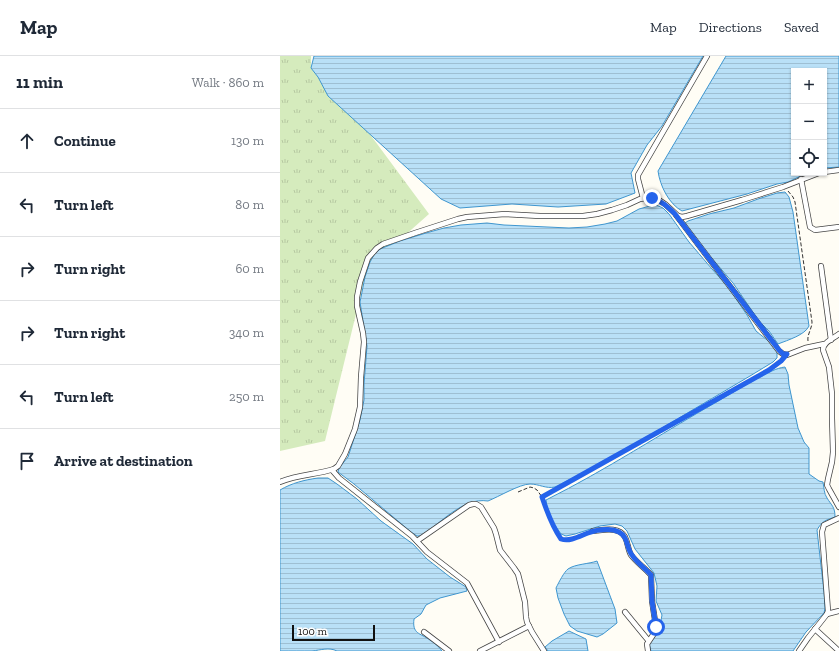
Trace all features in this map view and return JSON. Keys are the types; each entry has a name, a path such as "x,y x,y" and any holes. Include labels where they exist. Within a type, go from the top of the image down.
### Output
{"street":[{"path":"643,198 638,175 707,56"},
{"path":"827,172 839,170"},
{"path":"675,214 682,217 737,202 783,187 810,176"},
{"path":"801,179 810,227 815,230 839,227"},
{"path":"280,482 299,476 332,470 338,466 345,454 355,429 360,407 364,342 357,306 357,298 360,282 368,258 383,244 458,219 505,214 583,216 612,210 643,198 652,198 665,204 675,214 783,354 810,346 824,344 839,334"},
{"path":"821,266 831,340"},
{"path":"824,344 823,350 828,367 832,394 834,452 827,485 839,507"},
{"path":"332,470 339,478 466,583 499,642"},
{"path":"417,541 470,505 476,504 481,507 494,528 500,550 518,574 529,626 544,651"},
{"path":"799,651 828,611 821,538 822,528 824,525 839,518"},
{"path":"593,531 608,530 621,533 632,555 651,575 652,601 656,627 655,632 648,640 648,651"},
{"path":"827,614 839,611"},
{"path":"625,612 648,640"},
{"path":"480,651 529,626"},
{"path":"815,628 839,651"},
{"path":"424,632 449,651"}],"path":[{"path":"783,187 790,193 795,202 812,322 808,338 810,346"},
{"path":"542,497 769,370 781,361 787,354"},
{"path":"518,492 530,487 534,488 540,493 555,530 561,539 566,541 593,531"}],"green space":[{"path":"280,56 311,56 311,68 369,133 429,214 367,269 325,441 280,451"}],"water":[{"path":"314,56 703,56 662,126 647,145 631,173 635,193 606,204 558,207 512,204 460,208 441,199 328,96 318,77 311,68"},
{"path":"726,56 839,56 839,167 827,168 827,68 791,68 791,176 801,176 788,182 682,211 673,204 666,194 658,171"},
{"path":"785,192 789,197 793,212 809,326 800,335 778,344 769,331 759,321 733,283 688,231 685,223 709,214 734,208 777,193"},
{"path":"656,205 663,208 669,214 689,242 728,287 756,331 777,350 777,358 773,362 591,469 555,487 530,484 515,488 488,501 469,503 452,512 420,536 417,536 411,532 338,472 339,468 348,457 360,420 364,400 367,346 360,302 365,277 370,262 380,249 426,233 461,225 487,223 569,228 587,227 617,221 639,209"},
{"path":"785,367 788,374 798,428 804,442 809,448 809,474 823,482 825,495 833,507 835,517 824,521 817,530 824,592 824,613 806,632 793,651 651,651 649,644 660,626 662,615 656,601 657,586 654,573 635,549 627,531 622,526 615,524 600,526 566,536 561,534 552,521 546,500 612,464 750,382 778,368"},
{"path":"318,478 328,478 337,484 357,499 381,521 413,544 427,559 450,577 466,587 467,591 440,598 426,605 421,614 414,619 414,628 420,634 434,642 442,651 337,651 328,649 312,651 280,651 280,490 298,482"},
{"path":"597,561 615,609 617,623 597,637 577,631 570,626 558,598 556,588 568,569 574,566"},
{"path":"569,631 586,639 588,651 548,651 545,647"}],"route":[{"path":"652,198 665,204 675,214 779,350 783,354 787,354 781,361 769,370 542,497 555,530 561,539 566,541 570,540 593,531 608,530 621,533 634,559 651,575 652,601 656,627"}]}
